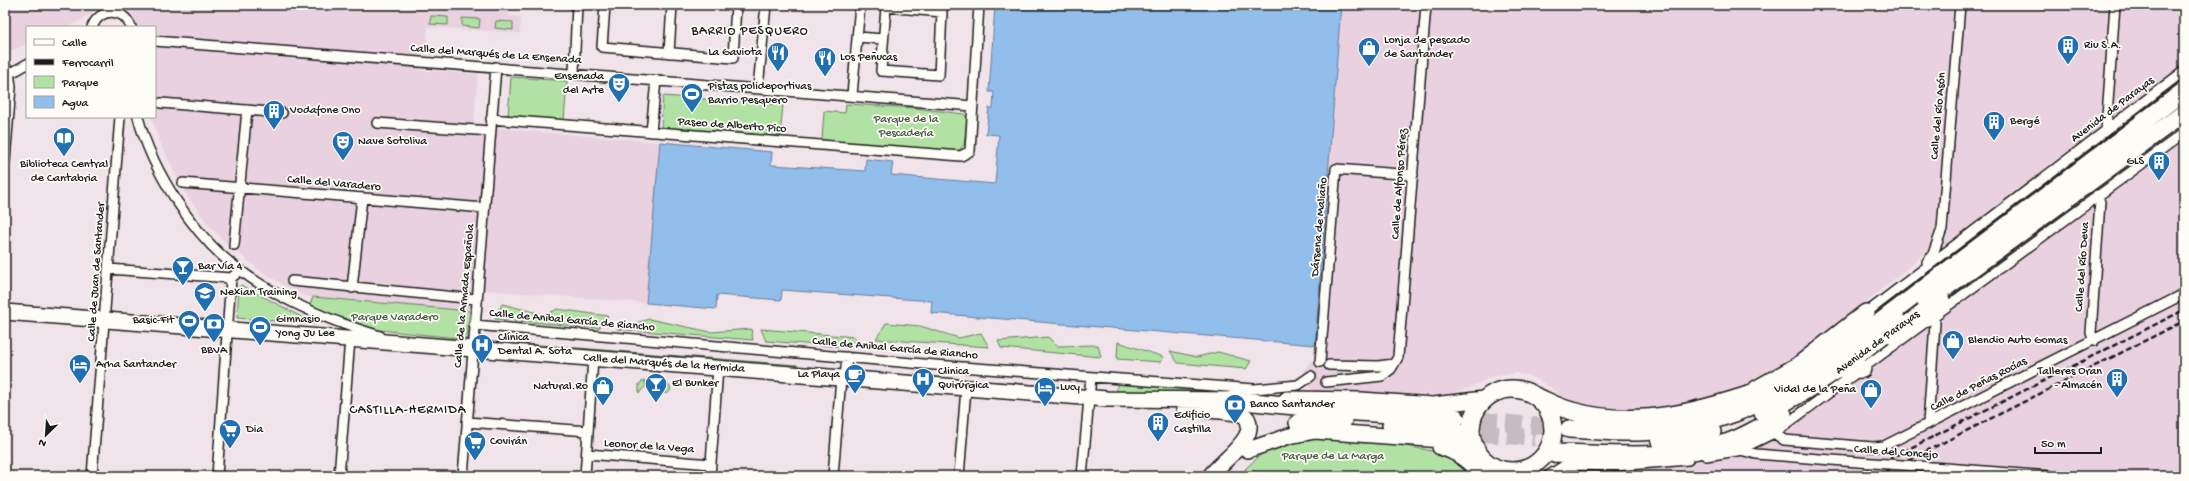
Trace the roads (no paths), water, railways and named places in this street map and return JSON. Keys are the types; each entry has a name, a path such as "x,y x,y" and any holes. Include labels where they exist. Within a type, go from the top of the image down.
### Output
{"highway":[{"path":"1569,434 1636,443 1687,439 1737,425 1786,403 1817,384 2030,216 2184,91"},
{"path":"1535,396 1545,405 1551,416 1553,435 1546,453 1539,462 1526,472 1511,471 1491,473 1475,448 1471,436 1471,424 1475,412 1484,399 1502,390 1514,389 1525,391 1571,411 1597,417 1618,418 1683,415 1737,399 1785,382 1810,366 1916,286 2030,216 2184,113"},
{"path":"1546,453 1635,454 1678,452 1721,444 1744,436 1853,370 1981,271 2030,216"},
{"path":"1737,399 1798,366 1866,313"},
{"path":"1232,400 1358,412 1457,424 1322,420 1298,423"},
{"path":"1678,452 1701,457"}],"main road":[{"name":"Calle del Marqués de la Hermida","path":"5,312 593,359 717,375 843,378 1112,399 1308,399 1433,405 1484,399"},
{"path":"1112,399 1170,408 1244,415 1250,428 1246,438 1210,476"},
{"path":"1220,476 1248,450 1275,430 1298,423"},
{"path":"1248,450 1302,432 1328,432 1443,440 1475,448"},
{"path":"1410,438 1451,450 1491,473"}],"street":[{"path":"117,13 123,5"},
{"path":"574,73 577,5"},
{"path":"605,5 602,47 732,58 736,5"},
{"path":"669,53 672,5"},
{"path":"758,88 766,5"},
{"path":"852,95 860,5"},
{"path":"973,106 979,5"},
{"name":"Calle de Alfonso Pérez","path":"1394,364 1399,346 1426,5"},
{"name":"Calle del Río Asón","path":"1923,268 1933,254 1942,229 1960,5"},
{"path":"2106,130 2115,5"},
{"path":"886,7 916,7 942,12 939,76 882,71 883,39 886,7"},
{"path":"93,26 100,16 105,13 117,13 125,17 130,26"},
{"path":"858,37 883,39"},
{"name":"Calle del Marqués de La Ensenada","path":"157,40 852,95 973,106"},
{"path":"5,155 10,88 7,72 26,64"},
{"name":"Calle de la Armada Española","path":"463,476 476,299 496,67"},
{"name":"Avenida de Parayas","path":"1866,313 1923,268 2184,71"},
{"path":"651,132 656,80"},
{"path":"161,103 282,113"},
{"name":"Paseo de Alberto Pico","path":"491,119 961,156 970,151 973,106"},
{"path":"234,245 246,110"},
{"name":"Calle de Juan de Santander","path":"92,476 120,118"},
{"path":"138,118 155,162 168,188 205,238 240,271 312,313 403,344"},
{"path":"377,123 490,131"},
{"name":"Avenida de Parayas","path":"1548,476 1565,465 1616,466 1670,462 1740,450 1774,433 1853,370 1933,318 2184,132"},
{"name":"Dársena de Maliaño","path":"1394,364 1378,366 1325,364 1336,169 1413,175"},
{"name":"Calle del Varadero","path":"183,183 484,208"},
{"name":"Calle del Río Deva","path":"2094,341 2091,333 2100,202 2097,195"},
{"path":"352,288 362,198"},
{"path":"1942,229 1946,239 1957,243"},
{"path":"109,269 231,278 240,271"},
{"path":"217,476 231,278"},
{"path":"292,281 476,299"},
{"name":"Calle de Peñas Rocías","path":"1774,433 1784,440 1873,447 1884,446 2094,341 2184,294"},
{"path":"1928,424 1935,323 1933,318"},
{"name":"Calle de Anibal García de Riancho","path":"474,325 847,357 1254,389 1298,385 1311,376"},
{"path":"339,476 350,339"},
{"path":"833,476 843,378 847,357"},
{"path":"585,476 593,359"},
{"path":"1326,382 1382,376 1387,374 1394,364"},
{"path":"710,476 717,375"},
{"path":"1082,476 1091,377"},
{"path":"960,476 966,388"},
{"path":"467,422 588,431"},
{"name":"Calle del Concejo","path":"1740,450 1756,454 2050,476"},
{"name":"Leonor de la Vega","path":"586,454 711,464"}],"water":[{"path":"995,5 1341,5 1315,345 931,313 932,301 782,290 781,300 717,295 716,309 646,303 660,142 772,152 771,165 865,171 866,159 893,162 891,175 995,184 999,135 986,134 989,108 993,108 994,92 989,92"}],"tunnel":[{"path":"1456,418 1569,429"},
{"path":"1457,431 1535,438"}],"railway":[{"path":"1855,476 2184,310"},
{"path":"1877,476 2184,321"}],"place":[{"name":"Riu S.A.","path":"2068,66"},
{"name":"Lonja de pescado de Santander","path":"1369,68"},
{"name":"La Gaviota","path":"778,72"},
{"name":"Los Peñucas","path":"825,78"},
{"name":"Ensenada del Arte","path":"619,104"},
{"name":"Pistas polideportivas Barrio Pesquero","path":"692,114"},
{"name":"Vodafone Ono","path":"274,130"},
{"name":"Bergé","path":"1994,142"},
{"name":"Biblioteca Central de Cantabria","path":"64,158"},
{"name":"Nave Sotoliva","path":"343,162"},
{"name":"GLS","path":"2159,182"},
{"name":"Bar Vía 4","path":"183,286"},
{"name":"Nexian Training","path":"205,312"},
{"name":"Basic-Fit","path":"189,340"},
{"name":"BBVA","path":"214,344"},
{"name":"Gimnasio Yong Ju Lee","path":"260,346"},
{"name":"Blendio Auto Gomas","path":"1953,360"},
{"name":"Clínica Dental A. Sota","path":"482,364"},
{"name":"Arha Santander","path":"80,384"},
{"name":"La Playa","path":"855,394"},
{"name":"Clinica Quirúrgica","path":"923,398"},
{"name":"Talleres Oran - Almacén","path":"2117,398"},
{"name":"El Bunker","path":"656,404"},
{"name":"Natural.Ro","path":"603,406"},
{"name":"Lucy","path":"1045,408"},
{"name":"Vidal de la Peña","path":"1871,410"},
{"name":"Banco Santander","path":"1235,424"},
{"name":"Edificio Castilla","path":"1158,442"},
{"name":"Dia","path":"230,450"},
{"name":"Covirán","path":"475,462"}],"district":[{"name":"BARRIO PESQUERO","path":"750,31"},
{"name":"CASTILLA-HERMIDA","path":"408,410"}],"park label":[{"name":"Parque de la Pescadería","path":"906,127"},
{"name":"Parque Varadero","path":"395,318"},
{"name":"Parque de La Marga","path":"1333,457"}]}
